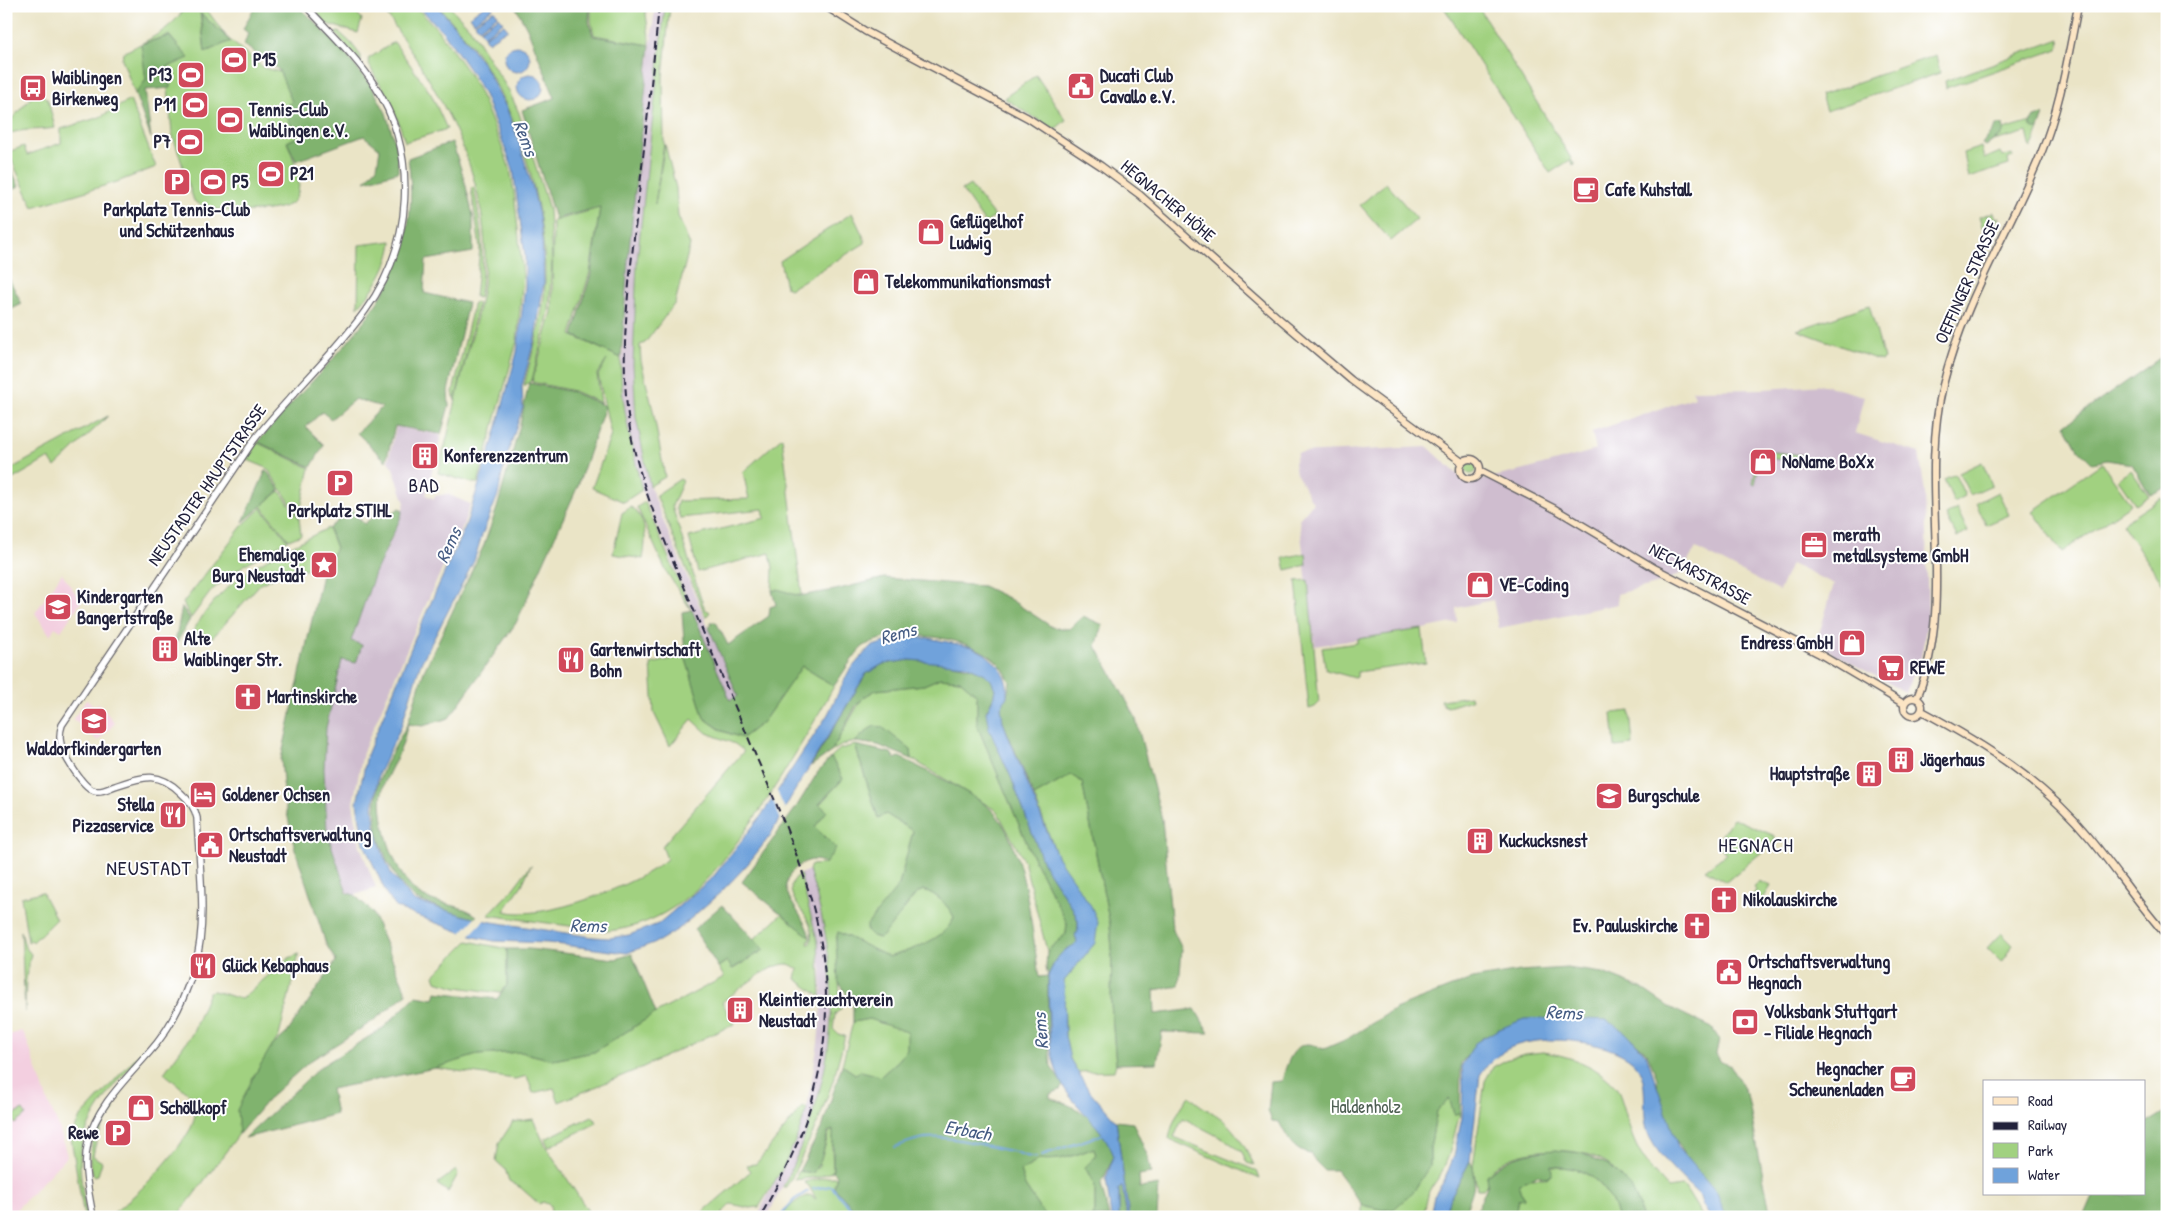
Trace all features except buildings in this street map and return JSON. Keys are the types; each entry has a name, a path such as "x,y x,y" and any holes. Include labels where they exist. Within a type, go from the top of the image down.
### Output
{"main road":[{"name":"HEGNACHER HÖHE","path":"825,6 865,31 1028,118 1101,166 1140,195 1344,374 1462,462"},
{"name":"OEFFINGER STRASSE","path":"1917,698 1929,658 1936,616 1937,585 1933,454 1943,386 1959,330 1972,299 2028,183 2048,136 2062,87 2078,6"},
{"path":"1474,458 1480,464 1480,471 1475,478 1464,477 1460,470 1462,462 1474,458"},
{"name":"NECKARSTRASSE","path":"1480,471 1555,509 1656,569 1851,671 1904,704"},
{"path":"1910,698 1917,698 1922,704 1922,711 1915,716 1910,716 1905,711 1904,704 1910,698"},
{"path":"1922,711 1982,744 2010,763 2057,801 2089,837 2146,912 2167,936"}],"street":[{"name":"NEUSTADTER HAUPTSTRASSE","path":"93,1217 85,1160 92,1130 98,1117 113,1095 168,1028 195,967 201,943 197,826 196,814 191,804 170,783 158,778 146,777 98,791 90,789 75,771 63,752 60,741 62,725 254,440 278,409 353,327 377,292 398,246 404,212 405,178 398,137 380,94 366,72 346,48 306,6"}],"shaded area":[{"path":"655,6 665,6 665,14 637,261 633,364 636,417 650,486 738,696 730,700 642,490 625,416 621,382 628,260"},
{"path":"1824,385 1864,396 1855,433 1919,453 1925,492 1928,617 1921,658 1905,692 1816,644 1834,584 1791,564 1779,591 1696,548 1680,574 1660,583 1617,594 1618,604 1499,628 1493,600 1456,608 1457,622 1315,646 1299,519 1313,503 1296,473 1294,463 1298,453 1428,447 1467,483 1525,470 1596,450 1592,432 1695,397 1692,390 1764,389"},
{"path":"396,427 441,435 426,495 434,499 435,496 447,494 470,504 463,526 434,586 363,752 353,803 360,846 376,888 355,895 348,894 327,832 324,769 326,728 342,660 355,663 351,641 375,573 392,538 405,503 393,468 388,461"},
{"name":"Kindergarten Bangertstraße","path":"62,573 81,602 61,631 55,627 50,635 35,613"},
{"name":"Waldorfkindergarten","path":"86,700 95,706 98,703 115,723 98,741 73,719"},
{"path":"809,870 822,909 830,956 832,990 828,1054 816,1106 796,1159 767,1217 757,1217 798,1135 807,1108 818,1043 822,997 821,970 818,943 800,874"},
{"path":"21,1031 25,1035 48,1102 59,1127 67,1156 9,1217 6,1217 6,1036"}],"green space":[{"name":"Tennis-Club Waiblingen e.V.","path":"186,6 204,6 226,36 200,13 205,52 231,41 264,68 280,72 293,102 283,108 298,137 287,142 295,162 299,184 296,198 291,204 268,210 238,211 212,209 194,201 172,133 168,88 171,87 163,69 188,58 169,35 142,44 146,80 135,94 122,59 123,53 166,28"},
{"path":"255,6 296,6 308,15 344,52 372,87 386,113 398,153 398,172 365,181 377,167 380,149 364,136 296,161 287,142 297,137 283,108 292,102 279,70 244,45 248,33 243,29"},
{"path":"310,6 351,6 362,19 358,33 327,24"},
{"path":"381,6 415,6 437,29 470,75 483,100 510,169 523,276 517,341 478,483 438,473 481,297 485,271 483,222 476,188 453,124 420,64"},
{"path":"438,6 449,6 470,28 509,91 519,113 549,209 552,261 549,312 532,380 524,386 540,321 545,282 544,255 537,200 521,144 500,92 476,52"},
{"path":"515,6 590,6 589,21 593,36 650,45 628,260 621,358 573,335 591,274 600,207 555,219 522,110 555,98 527,28"},
{"path":"591,6 645,6 650,45 594,35 591,21"},
{"path":"665,6 670,6 663,78 664,142 655,204 665,144 676,188 678,216 690,245 675,303 645,343 640,345 641,361 653,410 665,477 650,486 636,417 633,364 637,261"},
{"path":"1443,6 1478,6 1574,166 1570,160 1550,173"},
{"path":"201,14 231,41 205,52"},
{"path":"339,32 361,56 361,62 335,33"},
{"path":"169,36 189,58 163,69 171,88 145,90 151,138 135,94 146,80 141,44"},
{"path":"2060,39 2058,49 1946,88 1945,81"},
{"path":"394,42 431,94 447,129 405,142 392,105 373,73 368,59"},
{"path":"1936,55 1940,73 1826,111 1821,95"},
{"path":"1036,75 1066,120 1054,130 1004,98"},
{"path":"38,90 48,100 55,128 23,130 6,135 6,125"},
{"path":"130,100 156,167 117,182 33,207 8,152 24,146 27,155 61,143 61,129 100,117"},
{"path":"2044,115 2039,129 2031,127 2034,117"},
{"path":"2031,122 2031,127 2039,129 2031,149 2027,132 1994,141 2004,130"},
{"path":"1996,125 2003,125 2002,135 1986,146 1982,144"},
{"path":"452,142 464,178 473,216 473,252 426,260 424,293 468,303 448,391 449,406 441,434 395,426 386,461 357,433 382,407 355,399 331,419 322,412 306,427 324,445 311,467 258,442 343,347 368,316 389,282 403,246 410,205 408,158"},
{"path":"1981,147 1984,159 2000,152 2002,157 2012,154 2013,157 2008,159 2009,165 1968,178 1963,153"},
{"path":"12,171 19,186 6,193 6,177"},
{"path":"1386,183 1417,219 1391,241 1360,205"},
{"path":"970,185 995,217 985,223 962,190"},
{"path":"474,187 482,242 479,298 475,297 480,248 471,188"},
{"path":"600,208 590,272 571,335 621,358 622,392 642,490 624,502 592,488 611,435 598,375 607,360 597,374 601,403 574,391 532,382 552,312 553,221"},
{"path":"1994,212 1996,218 1999,217 1991,235 1985,237 1979,217"},
{"path":"852,213 865,243 790,289 786,287 780,261"},
{"path":"392,241 385,268 370,293 358,307 359,245"},
{"path":"6,273 22,304 8,311 6,308"},
{"path":"474,302 478,304 455,401 453,392"},
{"path":"1869,305 1884,359 1881,361 1797,330"},
{"path":"2167,353 2167,491 2165,488 2150,495 2132,464 2107,460 2092,463 2078,449 2065,425"},
{"path":"529,383 573,392 605,406 577,488 516,623 449,718 423,726 408,724 400,750 382,792 381,804 385,832 403,876 419,894 433,901 456,906 471,912 477,916 473,920 415,899 399,882 387,861 377,832 375,808 378,784 385,765 408,723 424,671 484,545 497,508 520,425"},
{"path":"108,416 55,467 49,458 13,479 7,471"},
{"path":"782,437 802,595 780,590 772,591 773,568 770,553 698,572 689,537 765,518 763,509 680,518 676,508 678,501 749,499 743,472"},
{"path":"256,442 310,468 299,516 267,468 245,459"},
{"path":"1758,452 1802,455 1798,466 1789,464 1790,461 1760,457 1755,485 1753,484"},
{"path":"1473,462 1476,463 1476,473 1469,474 1466,473 1465,466 1466,463"},
{"path":"1982,462 1992,485 1970,495 1959,473"},
{"path":"2102,463 2131,504 2062,552 2033,511"},
{"path":"266,470 280,490 243,522"},
{"path":"2131,470 2149,496 2136,505 2118,479"},
{"path":"1955,474 1965,496 1954,502 1944,479"},
{"path":"680,479 683,481 672,506 700,596 705,609 710,612 706,617 656,495"},
{"path":"280,491 299,518 301,535 289,540 261,506"},
{"path":"1998,492 2009,515 1986,525 1976,503"},
{"path":"2161,498 2167,506 2167,584 2164,585 2122,524"},
{"path":"645,502 691,610 666,571 637,507"},
{"path":"631,507 637,512 643,524 645,545 643,559 613,554 622,513"},
{"path":"261,508 288,540 244,565 212,590 191,618 183,603 242,526"},
{"path":"399,508 403,510 400,519 375,573 351,641 362,645 356,663 342,660 326,728 324,769 327,832 347,893 355,895 372,912 407,994 373,1021 310,1061 270,1097 239,1134 237,1110 254,1076 271,1047 287,1033 336,961 326,944 295,849 285,804 281,759 323,570 336,548 329,528 351,509 364,524 381,510 388,517"},
{"path":"1957,509 1968,532 1957,537 1946,515"},
{"path":"328,528 336,548 323,569 291,569 260,584 213,637 192,633 219,596 234,582 269,558"},
{"path":"1306,553 1307,565 1286,570 1283,558"},
{"path":"884,578 983,586 1008,598 1052,627 1069,629 1083,616 1103,625 1096,646 1135,716 1162,819 1172,928 1182,949 1179,986 1154,990 1155,1014 1195,1009 1209,1033 1162,1032 1157,1063 1116,1064 1111,1003 1112,949 1110,925 1082,782 1071,775 1034,796 1003,722 1001,707 1007,696 1010,682 1000,665 989,655 955,641 935,637 895,636 864,646 834,686 802,666 763,722 742,738 723,731 704,718 685,656 682,612 692,610 730,700 738,696 709,628 711,622 716,622 728,645 769,616 770,607 776,605 772,591 778,589 799,596 835,590"},
{"path":"1308,580 1319,703 1309,709 1296,581"},
{"path":"182,607 190,619 174,648"},
{"path":"1422,629 1426,663 1357,672 1357,677 1355,678 1326,670 1322,648 1357,643 1357,639"},
{"path":"685,656 704,718 722,731 742,738 763,722 802,666 834,686 764,804 736,843 705,881 681,902 664,913 636,925 607,931 488,915 512,890 531,865 522,885 504,911 521,913 542,911 590,899 635,879 654,869 667,859 662,846 744,751 735,744 707,733 692,719 670,746 654,713 651,664"},
{"path":"910,660 960,665 985,674 992,681 995,690 993,699 986,712 998,749 1011,777 1044,865 1073,909 1078,921 1075,936 1077,942 1074,947 1066,949 1053,965 1048,976 1046,967 1047,951 1066,934 1067,923 1031,853 977,725 977,695 960,680 940,678 924,685 876,690 864,697 856,706 831,752 811,766 866,674 883,664"},
{"path":"940,678 960,680 977,695 977,725 1031,853 1067,923 1066,934 1047,951 1024,861 997,811 912,759 911,750 869,729 855,742 842,745 831,752 863,697 876,690 924,685"},
{"path":"1470,696 1471,700 1448,707 1443,705 1441,700"},
{"path":"1630,711 1633,745 1615,747 1612,713"},
{"path":"875,726 882,727 911,750 912,759 878,745 855,742"},
{"path":"855,745 878,818 886,814 913,831 899,885 867,931 872,936 878,938 916,894 923,890 941,900 954,917 950,925 935,938 889,957 838,932 836,940 841,1009 835,1014 833,1029 838,1034 845,1036 833,1081 818,1122 791,1179 786,1187 783,1187 815,1107 825,1069 830,1032 831,994 828,954 821,913 809,870 811,865 825,864 815,827 819,805 843,779 831,757 840,749"},
{"path":"855,745 891,753 895,759 899,757 910,762 969,794 997,816 1015,850 1021,871 1039,977 1048,976 1048,1032 1051,1067 1063,1085 1060,1090 1050,1094 1050,1098 1082,1112 1098,1126 1109,1145 1114,1156 1101,1184 1109,1217 1091,1217 1095,1212 1095,1186 1085,1167 1096,1156 1094,1148 1060,1159 1039,1159 1020,1171 1025,1186 1046,1217 861,1217 834,1187 837,1175 833,1171 833,1130 828,1132 821,1160 813,1173 799,1171 823,1125 842,1065 855,1074 861,1071 880,1077 899,1060 907,1049 907,1032 869,1019 853,1022 853,1004 838,981 836,940 838,932 889,957 935,938 950,925 954,917 941,900 923,890 916,894 883,936 879,938 872,936 867,931 867,925 899,885 913,831 886,814 878,818"},
{"path":"831,757 843,779 819,804 827,811 815,827 836,848 825,864 814,860 799,865 791,873 786,883 787,893 805,924 810,937 742,882 795,809 818,772"},
{"path":"1071,775 1082,782 1110,925 1112,949 1111,1003 1116,1064 1114,1071 1078,1072 1070,1059 1065,1036 1064,981 1095,943 1072,881 1058,858 1034,796"},
{"path":"1733,818 1775,836 1775,841 1726,882 1705,870 1726,854 1717,842"},
{"path":"800,874 818,943 821,997 796,979 798,969 790,964 771,968 722,1002 734,1024 641,1068 559,1102 554,1088 533,1093 527,1076 515,1079 435,1068 477,1055 521,1052 553,1060 594,1052 656,1013 724,977 718,967 727,961 733,969 764,950 753,940 782,914 810,937 808,944 810,944 812,934 810,925 794,899 791,887 794,880"},
{"path":"1759,881 1771,886 1760,904 1758,901 1755,904 1749,901"},
{"path":"42,892 56,919 33,942 31,940 28,942 21,897"},
{"path":"722,905 764,950 732,969 727,961 718,967 694,929"},
{"path":"21,931 25,947 31,954 26,977 25,1012"},
{"path":"2001,933 2013,945 2001,962 1987,948"},
{"path":"468,941 507,949 507,985 500,993 457,987 436,981 434,975"},
{"path":"507,949 529,949 615,959 632,954 656,1013 594,1052 553,1060 521,1052 477,1055 435,1068 331,1089 336,1114 245,1138 320,1067 383,1028 416,996 434,999 436,992 497,999 507,985"},
{"path":"299,954 279,1036 254,1076 239,1134 177,1217 108,1217 131,1199 154,1176 175,1152 192,1125 198,1102 164,1073 192,1034 209,992 214,991 241,999 289,958"},
{"name":"Haldenholz","path":"1567,968 1603,973 1641,988 1669,1007 1712,1028 1719,1039 1716,1054 1721,1062 1731,1066 1747,1094 1771,1217 1724,1217 1669,1129 1658,1097 1657,1078 1647,1053 1629,1037 1521,1022 1482,1038 1461,1063 1460,1113 1454,1114 1449,1098 1437,1111 1430,1148 1430,1165 1414,1191 1394,1209 1384,1210 1362,1205 1336,1170 1324,1170 1311,1154 1295,1147 1279,1122 1272,1121 1268,1111 1271,1082 1282,1081 1290,1058 1303,1045 1311,1044 1324,1049 1347,1039 1395,1009 1472,979 1520,971"},
{"path":"869,1019 908,1032 907,1050 880,1077 855,1074 842,1065 853,1022"},
{"path":"158,1033 101,1104 85,1135 80,1159 87,1217 84,1217 71,1138 79,1119"},
{"path":"1543,1052 1573,1059 1591,1067 1600,1072 1615,1086 1618,1090 1633,1138 1643,1158 1668,1188 1681,1186 1685,1188 1703,1217 1641,1217 1634,1195 1611,1166 1587,1154 1572,1151 1541,1151 1513,1157 1496,1166 1487,1175 1488,1184 1483,1189 1477,1189 1473,1166 1485,1081 1493,1067 1506,1060 1524,1054"},
{"path":"1190,1096 1197,1103 1218,1116 1232,1129 1241,1140 1254,1165 1247,1163 1242,1152 1227,1141 1183,1118 1174,1137 1257,1171 1260,1179 1169,1139 1176,1116"},
{"path":"1449,1097 1454,1114 1460,1113 1449,1155 1441,1174 1429,1191 1423,1217 1362,1217 1362,1205 1384,1210 1394,1209 1430,1165 1430,1148 1437,1111"},
{"path":"111,1106 115,1109 101,1131 94,1149 93,1156 102,1162 98,1175 94,1176 91,1168 91,1150 97,1130"},
{"path":"803,1106 807,1108 798,1135 783,1168 759,1207 750,1208 731,1204 718,1217 697,1217 751,1171 746,1165 756,1164"},
{"path":"23,1110 26,1115 15,1124 13,1122 15,1114"},
{"path":"2167,1111 2167,1207 2159,1217 2084,1217 2093,1196 2146,1196 2146,1124"},
{"path":"592,1116 597,1123 548,1147 545,1139"},
{"path":"533,1119 545,1145 592,1217 549,1217 551,1213 550,1205 543,1202 539,1204 521,1188 509,1181 505,1169 496,1161 499,1143 513,1122"},
{"path":"1116,1121 1133,1123 1148,1157 1151,1173 1139,1175 1140,1188 1159,1185 1157,1217 1129,1217"},
{"path":"830,1130 834,1133 832,1148 833,1171 819,1177 794,1180 799,1171 818,1168"},
{"path":"1094,1148 1096,1156 1085,1167 1095,1186 1095,1212 1091,1217 1046,1217 1025,1186 1020,1171 1039,1159 1060,1159"},
{"path":"1555,1150 1581,1153 1609,1165 1631,1187 1639,1205 1641,1217 1617,1217 1612,1201 1596,1181 1574,1169 1551,1166 1552,1173 1547,1178 1537,1175 1519,1184 1524,1199 1518,1200 1514,1217 1474,1217 1488,1184 1487,1175 1495,1168 1518,1156"},
{"path":"1470,1161 1473,1168 1474,1182 1463,1217 1444,1217 1449,1200"},
{"path":"1550,1167 1571,1168 1582,1172 1596,1181 1612,1201 1617,1217 1514,1217 1518,1200 1524,1199 1519,1184 1532,1178 1547,1179 1552,1174"},
{"path":"456,1170 458,1174 448,1192 437,1184"},
{"path":"837,1177 834,1187 861,1217 782,1217 798,1200 810,1195 816,1199 809,1186 804,1182"},
{"path":"1122,1185 1127,1217 1119,1217 1119,1189"}],"water":[{"path":"418,6 437,6 461,33 485,67 507,109 533,189 539,216 544,282 535,338 522,386 523,407 504,465 498,495 474,561 420,665 401,727 379,773 373,807 375,827 384,857 392,875 414,901 492,922 609,938 629,935 658,924 713,877 761,816 828,714 849,671 870,647 897,638 928,638 972,647 985,654 999,666 1003,673 1007,684 1007,696 1001,707 1003,722 1011,743 1058,858 1091,906 1098,922 1095,943 1064,981 1065,1036 1070,1059 1088,1089 1116,1121 1129,1217 1127,1217 1122,1186 1119,1189 1119,1217 1111,1217 1106,1178 1114,1156 1100,1131 1069,1095 1061,1082 1055,1068 1052,1053 1048,976 1061,954 1077,942 1075,936 1078,921 1073,909 1044,865 1011,777 989,729 986,712 993,699 995,689 991,680 985,674 966,665 910,660 883,664 866,674 791,797 770,836 747,865 722,891 680,928 659,941 627,953 547,943 494,941 474,937 409,913 396,907 387,895 364,844 357,803 367,755 418,631 465,527 493,441 517,352 525,287 525,256 513,169 485,97 473,75 444,33"},
{"path":"484,6 492,6 493,8 474,22 470,16"},
{"path":"494,10 498,15 479,29 475,23"},
{"path":"499,17 503,22 484,36 480,30"},
{"path":"504,24 508,29 488,42 484,37"},
{"path":"517,46 526,50 530,59 526,68 517,72 508,68 504,59 508,50"},
{"path":"530,74 539,78 543,87 539,96 530,100 521,96 517,87 521,78"},
{"path":"1524,1019 1606,1020 1625,1032 1646,1054 1678,1147 1717,1193 1726,1217 1710,1217 1702,1204 1700,1196 1660,1154 1650,1138 1645,1119 1642,1079 1639,1070 1633,1062 1621,1054 1589,1043 1551,1040 1533,1041 1504,1051 1480,1075 1470,1161 1449,1200 1444,1217 1430,1217 1434,1196 1444,1181 1454,1156 1462,1117 1462,1065 1475,1043 1497,1030"}],"pier":[{"path":"776,789 786,812 781,820 771,796"},
{"path":"477,916 486,918 468,937 460,934"}],"waterway":[{"name":"Erbach","path":"1042,1155 1104,1134"},
{"name":"Erbach","path":"895,1147 913,1140 936,1137 969,1142 1037,1157"},
{"path":"813,1189 831,1186 858,1217"},
{"path":"780,1217 794,1200 808,1191"}],"railway":[{"path":"659,6 630,274 626,328 625,382 631,435 641,476 663,537 790,837 815,916 823,957 826,998 824,1042 815,1089 805,1123 792,1155 760,1217"}],"place":[{"name":"P15","path":"234,60"},
{"name":"P13","path":"191,75"},
{"name":"Ducati Club Cavallo e.V.","path":"1081,86"},
{"name":"Waiblingen Birkenweg","path":"33,88"},
{"name":"P11","path":"195,105"},
{"name":"Tennis-Club Waiblingen e.V.","path":"230,120"},
{"name":"P7","path":"190,142"},
{"name":"P21","path":"271,174"},
{"name":"Parkplatz Tennis-Club und Schützenhaus","path":"177,182"},
{"name":"P5","path":"213,182"},
{"name":"Cafe Kuhstall","path":"1586,190"},
{"name":"Geflügelhof Ludwig","path":"931,232"},
{"name":"Telekommunikationsmast","path":"866,282"},
{"name":"Konferenzzentrum","path":"425,456"},
{"name":"NoName BoXx","path":"1763,462"},
{"name":"Parkplatz STIHL","path":"340,483"},
{"name":"merath metallsysteme GmbH","path":"1814,545"},
{"name":"Ehemalige Burg Neustadt","path":"324,565"},
{"name":"VE-Coding","path":"1480,585"},
{"name":"Kindergarten Bangertstraße","path":"58,607"},
{"name":"Endress GmbH","path":"1852,643"},
{"name":"Alte Waiblinger Str.","path":"165,649"},
{"name":"Gartenwirtschaft Bohn","path":"571,660"},
{"name":"REWE","path":"1891,668"},
{"name":"Martinskirche","path":"248,697"},
{"name":"Waldorfkindergarten","path":"94,721"},
{"name":"Jägerhaus","path":"1901,760"},
{"name":"Hauptstraße","path":"1869,774"},
{"name":"Goldener Ochsen","path":"203,795"},
{"name":"Burgschule","path":"1609,796"},
{"name":"Stella Pizzaservice","path":"173,815"},
{"name":"Kuckucksnest","path":"1480,841"},
{"name":"Ortschaftsverwaltung Neustadt","path":"210,845"},
{"name":"Nikolauskirche","path":"1724,900"},
{"name":"Ev. Pauluskirche","path":"1697,926"},
{"name":"Glück Kebaphaus","path":"203,966"},
{"name":"Ortschaftsverwaltung Hegnach","path":"1729,972"},
{"name":"Kleintierzuchtverein Neustadt","path":"740,1010"},
{"name":"Volksbank Stuttgart - Filiale Hegnach","path":"1745,1022"},
{"name":"Hegnacher Scheunenladen","path":"1903,1079"},
{"name":"Schöllkopf","path":"141,1108"},
{"name":"Rewe","path":"118,1133"}],"district":[{"name":"BAD","path":"424,485"},
{"name":"HEGNACH","path":"1756,845"},
{"name":"NEUSTADT","path":"149,868"}],"water label":[{"name":"Rems","path":"526,138"},
{"name":"Rems","path":"448,545"},
{"name":"Rems","path":"898,633"},
{"name":"Rems","path":"588,925"},
{"name":"Rems","path":"1564,1012"},
{"name":"Rems","path":"1040,1031"}]}
